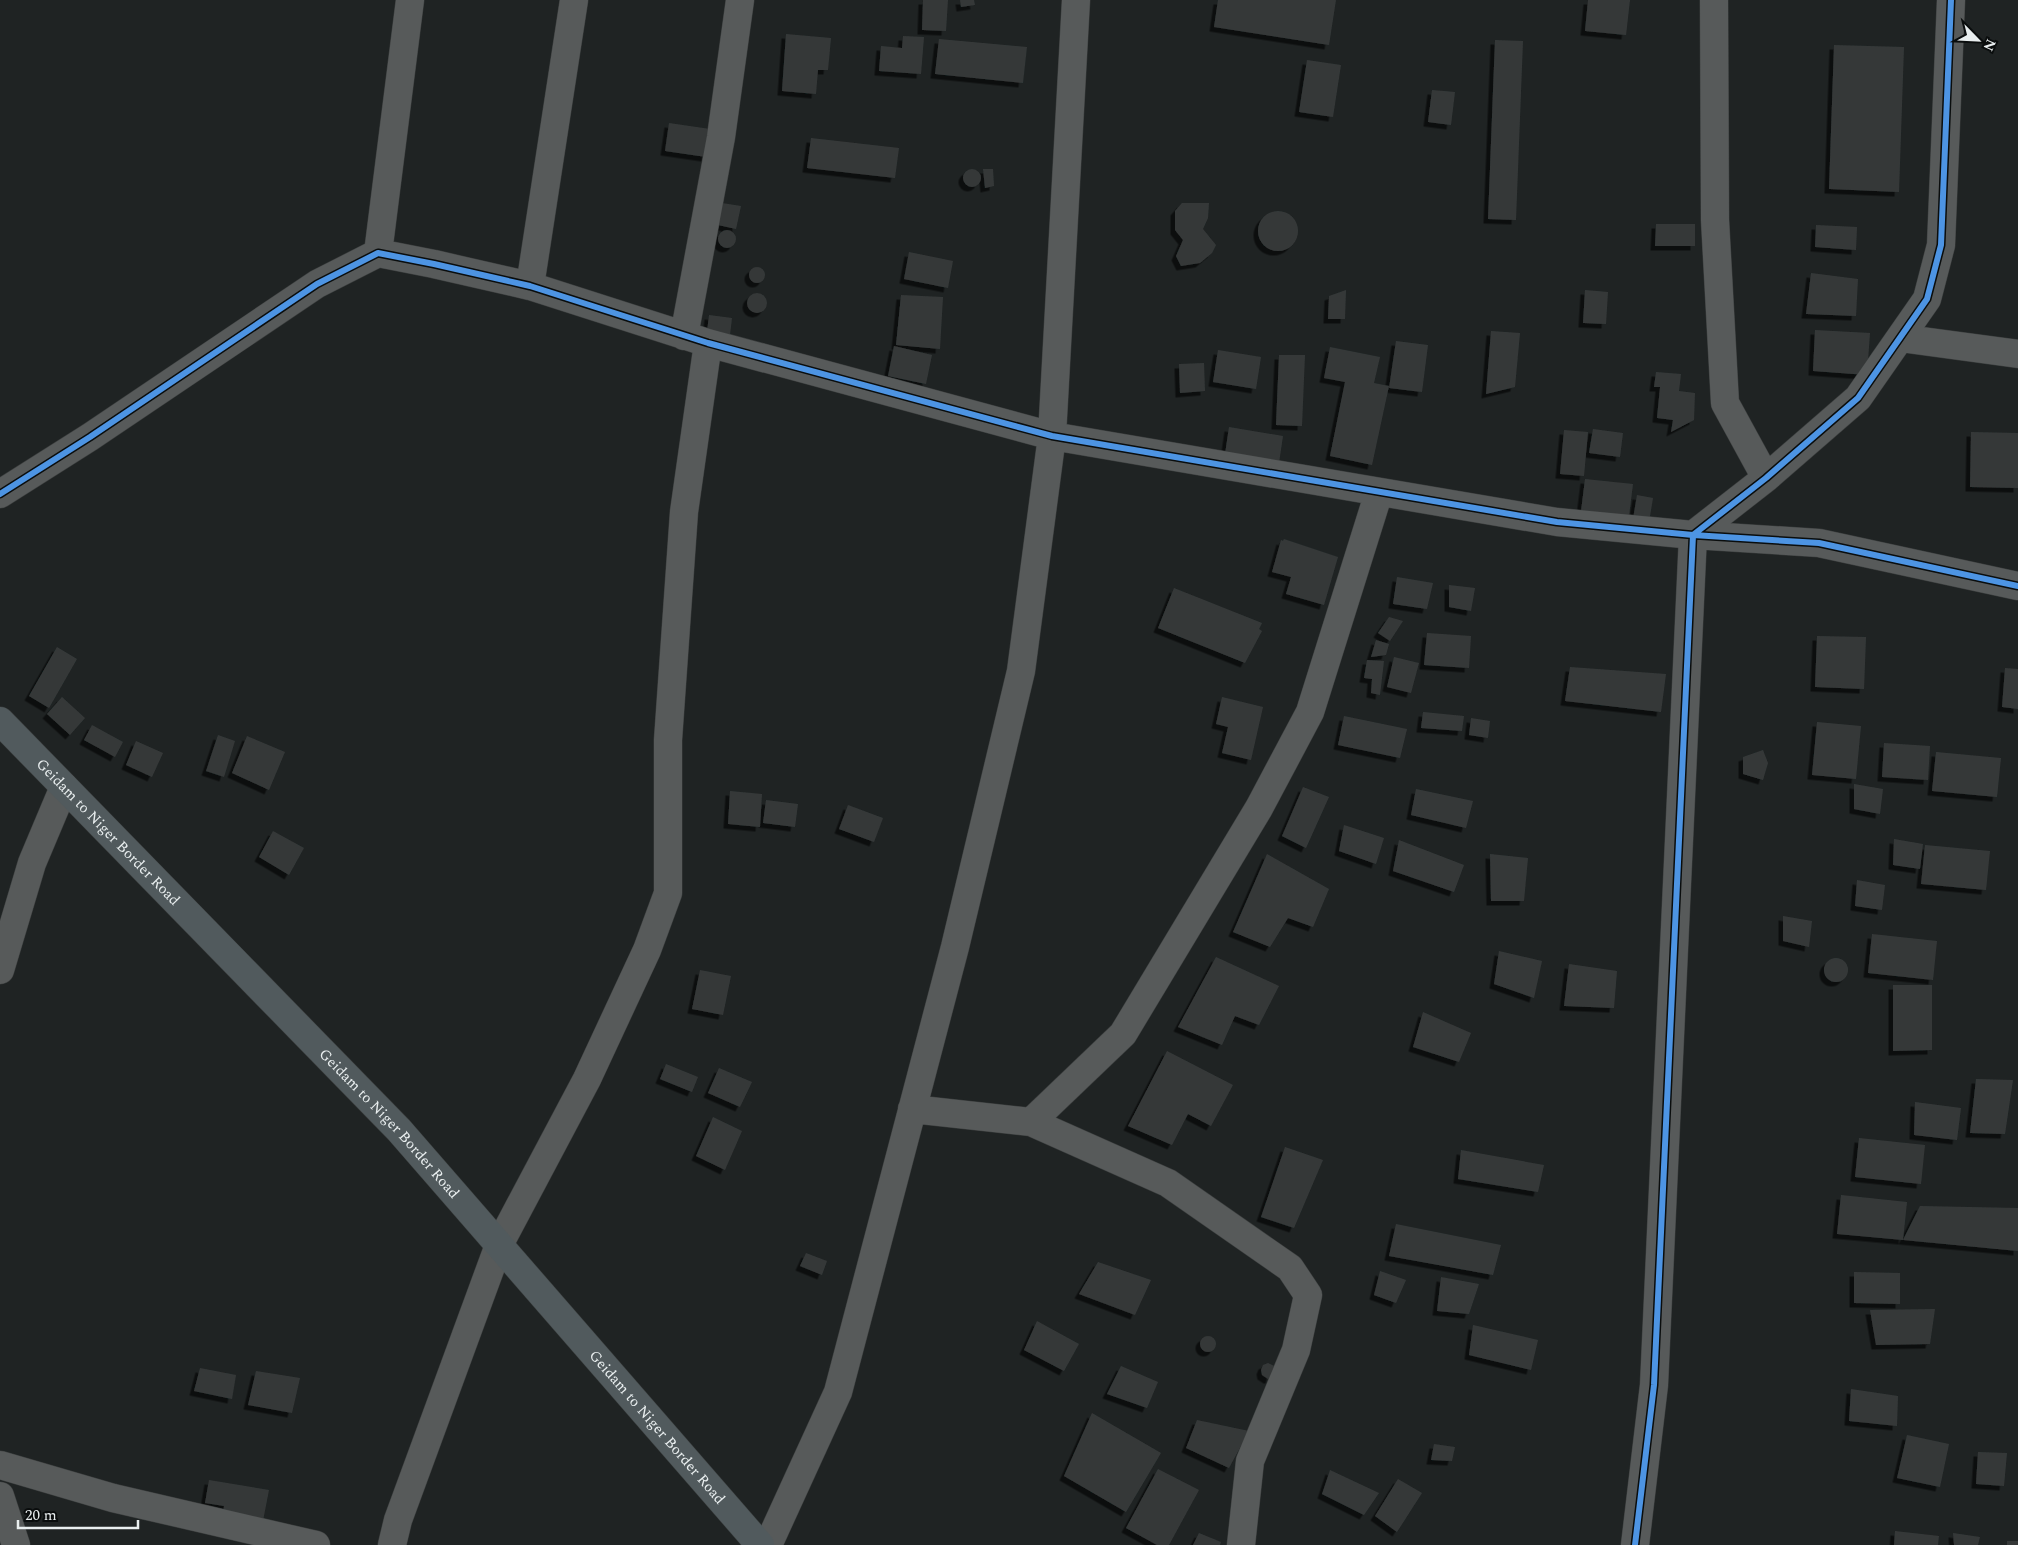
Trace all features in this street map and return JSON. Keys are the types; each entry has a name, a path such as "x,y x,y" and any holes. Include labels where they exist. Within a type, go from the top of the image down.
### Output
{"main road":[{"name":"Geidam to Niger Border Road","path":"0,721 399,1130 760,1545"}],"street":[{"path":"378,253 410,0"},
{"path":"530,286 574,0"},
{"path":"392,1545 398,1520 499,1245 587,1079 647,950 668,893 668,740 696,340 740,0"},
{"path":"768,1545 838,1392 955,946 1021,671 1052,436 1076,0"},
{"path":"1714,0 1716,220 1725,403 1766,478"},
{"path":"1635,1545 1654,1385 1693,534 1766,478 1858,398 1927,299 1941,245 1950,0"},
{"path":"0,494 90,437 317,284 378,253 530,286 696,340 1052,436 1557,522 1819,543 2018,586"},
{"path":"1900,338 2018,354"},
{"path":"1030,1122 1123,1034 1259,808 1310,712 1379,492"},
{"path":"0,970 32,863 64,787"},
{"path":"912,1109 1030,1122 1168,1183 1290,1268 1308,1295 1296,1350 1250,1461 1241,1545"},
{"path":"0,1465 113,1498 316,1545"},
{"path":"0,1496 16,1545"}],"building":[{"path":"923,0 948,0 946,31 922,30"},
{"path":"960,0 974,0 975,5 961,7"},
{"path":"1218,0 1336,0 1329,45 1214,27"},
{"path":"1588,0 1630,0 1626,35 1585,31"},
{"path":"786,34 831,38 828,70 818,70 816,94 782,91"},
{"path":"903,36 924,37 921,74 879,71 881,46 902,48"},
{"path":"939,39 1027,47 1023,83 935,74"},
{"path":"1495,40 1523,41 1516,220 1488,219"},
{"path":"1834,45 1904,47 1899,192 1829,189"},
{"path":"1307,60 1341,65 1333,117 1299,112"},
{"path":"1432,90 1455,92 1451,125 1428,122"},
{"path":"669,123 710,129 706,157 665,151"},
{"path":"811,138 899,148 895,178 807,168"},
{"path":"972,169 978,172 981,178 978,184 972,187 966,184 963,178 966,172"},
{"path":"983,169 993,169 994,186 985,188"},
{"path":"722,203 741,206 736,229 718,225"},
{"path":"1182,203 1209,203 1208,218 1203,229 1216,245 1212,253 1200,263 1181,266 1176,256 1183,240 1175,230 1175,211"},
{"path":"1278,211 1292,217 1298,231 1292,245 1278,251 1264,245 1258,231 1264,217"},
{"path":"1656,224 1695,224 1695,246 1655,246"},
{"path":"1816,225 1857,227 1856,250 1815,247"},
{"path":"727,230 733,233 736,239 733,245 727,248 721,245 718,239 721,233"},
{"path":"909,252 953,261 948,288 904,279"},
{"path":"754,267 760,267 765,272 763,281 754,283 749,278 749,272"},
{"path":"1811,273 1858,279 1856,316 1806,314"},
{"path":"1346,290 1345,319 1328,319 1329,296"},
{"path":"1585,290 1608,292 1606,324 1583,323"},
{"path":"757,293 764,296 767,303 764,310 757,313 750,310 747,303 750,296"},
{"path":"901,295 943,297 940,349 896,345"},
{"path":"709,315 732,318 730,335 707,332"},
{"path":"1815,330 1870,333 1867,375 1813,371"},
{"path":"1491,331 1520,333 1515,387 1486,394"},
{"path":"1396,341 1428,345 1422,392 1389,388"},
{"path":"894,346 932,355 926,384 888,376"},
{"path":"1330,347 1380,357 1374,383 1389,386 1372,465 1330,456 1345,382 1324,378"},
{"path":"1218,350 1261,357 1256,389 1213,382"},
{"path":"1279,355 1305,355 1302,426 1276,425"},
{"path":"1204,363 1205,391 1180,393 1179,364"},
{"path":"1656,372 1681,374 1679,391 1695,393 1694,420 1671,432 1673,420 1657,418 1660,387 1654,387"},
{"path":"1229,427 1283,436 1279,463 1225,454"},
{"path":"1593,429 1623,433 1620,457 1589,453"},
{"path":"1564,430 1588,432 1584,476 1560,474"},
{"path":"1971,432 2018,433 2018,488 1970,487"},
{"path":"1585,479 1633,484 1629,516 1581,511"},
{"path":"1637,495 1653,498 1649,522 1633,519"},
{"path":"1284,539 1338,557 1324,605 1286,594 1291,577 1272,572 1281,540 1283,541"},
{"path":"1397,577 1433,583 1427,609 1393,604"},
{"path":"1449,585 1475,588 1471,611 1449,607"},
{"path":"1174,588 1262,623 1259,629 1262,631 1245,663 1158,628"},
{"path":"1389,617 1403,621 1390,641 1378,633"},
{"path":"1427,633 1471,636 1469,668 1424,665"},
{"path":"1817,636 1866,637 1864,689 1815,687"},
{"path":"1376,640 1389,644 1386,655 1371,657"},
{"path":"57,647 77,659 49,708 29,696"},
{"path":"1394,657 1419,663 1411,693 1387,687"},
{"path":"1367,660 1384,661 1380,695 1371,693 1372,679 1364,678"},
{"path":"1570,667 1666,674 1661,712 1565,701"},
{"path":"2005,668 2018,669 2018,709 2002,707"},
{"path":"62,697 85,718 70,735 47,714"},
{"path":"1222,697 1263,707 1251,760 1222,753 1228,727 1216,724"},
{"path":"1423,712 1464,716 1462,731 1421,728"},
{"path":"1344,716 1407,729 1400,758 1338,745"},
{"path":"1471,718 1490,721 1488,738 1469,735"},
{"path":"1817,722 1861,726 1856,779 1812,775"},
{"path":"92,725 123,742 115,757 84,740"},
{"path":"218,735 235,741 224,777 206,771"},
{"path":"247,736 285,752 269,790 232,773"},
{"path":"136,741 163,753 152,777 126,765"},
{"path":"1884,743 1930,746 1928,780 1882,777"},
{"path":"1763,750 1768,763 1763,780 1743,774 1743,757"},
{"path":"1936,752 2001,758 1997,797 1932,791"},
{"path":"1854,784 1883,789 1880,814 1854,809"},
{"path":"1303,787 1329,797 1306,848 1282,836"},
{"path":"1416,789 1473,801 1466,828 1411,815"},
{"path":"730,791 762,794 760,827 728,824"},
{"path":"766,800 798,804 795,827 763,823"},
{"path":"848,805 883,818 874,842 839,829"},
{"path":"1344,825 1384,838 1376,864 1339,851"},
{"path":"273,831 304,848 289,875 259,857"},
{"path":"1894,839 1923,844 1920,869 1893,865"},
{"path":"1399,840 1464,865 1454,892 1393,871"},
{"path":"1925,845 1990,851 1986,890 1921,884"},
{"path":"1267,854 1329,889 1313,927 1288,918 1270,947 1233,932"},
{"path":"1490,854 1528,858 1524,901 1491,901"},
{"path":"1857,880 1885,885 1882,910 1855,906"},
{"path":"1783,916 1812,921 1809,947 1783,941"},
{"path":"1872,934 1937,941 1933,980 1868,973"},
{"path":"1499,951 1542,961 1534,998 1494,984"},
{"path":"1216,957 1279,986 1259,1025 1235,1016 1222,1045 1178,1027"},
{"path":"1836,958 1844,962 1848,970 1844,978 1836,982 1828,978 1824,970 1828,962"},
{"path":"1569,964 1617,971 1614,1008 1564,1006"},
{"path":"700,970 731,976 723,1015 692,1009"},
{"path":"1893,985 1932,985 1932,1050 1893,1051"},
{"path":"1423,1012 1471,1033 1459,1062 1413,1047"},
{"path":"1167,1051 1233,1085 1211,1126 1188,1114 1172,1145 1128,1126"},
{"path":"666,1064 698,1077 692,1092 660,1079"},
{"path":"719,1068 752,1082 740,1107 708,1093"},
{"path":"1976,1079 2013,1080 2005,1134 1970,1133"},
{"path":"1915,1102 1961,1108 1957,1140 1914,1135"},
{"path":"713,1117 742,1131 725,1170 696,1156"},
{"path":"1859,1138 1925,1145 1921,1184 1855,1177"},
{"path":"1285,1147 1323,1160 1294,1228 1261,1217"},
{"path":"1461,1150 1544,1165 1538,1192 1458,1179"},
{"path":"1841,1195 1907,1202 1903,1240 1837,1234"},
{"path":"1920,1206 2018,1208 2018,1251 1903,1240"},
{"path":"1396,1224 1501,1245 1493,1275 1389,1256"},
{"path":"806,1253 827,1261 822,1275 800,1266"},
{"path":"1098,1262 1151,1280 1135,1315 1079,1294"},
{"path":"1380,1271 1406,1280 1396,1303 1374,1295"},
{"path":"1854,1272 1900,1273 1900,1304 1854,1303"},
{"path":"1441,1277 1479,1284 1469,1314 1437,1311"},
{"path":"1935,1309 1930,1344 1876,1345 1870,1310"},
{"path":"1037,1321 1079,1344 1064,1371 1024,1350"},
{"path":"1473,1325 1538,1340 1531,1370 1469,1355"},
{"path":"1208,1336 1216,1344 1208,1352 1200,1344"},
{"path":"1268,1363 1274,1366 1270,1379 1262,1375 1261,1370 1263,1365"},
{"path":"1121,1366 1158,1382 1147,1408 1107,1394"},
{"path":"200,1368 236,1375 232,1399 194,1391"},
{"path":"256,1371 300,1378 292,1413 248,1405"},
{"path":"1851,1389 1898,1396 1897,1426 1849,1421"},
{"path":"1092,1413 1161,1453 1126,1512 1064,1476"},
{"path":"1197,1420 1249,1431 1229,1468 1186,1448"},
{"path":"1907,1435 1949,1444 1940,1487 1897,1478"},
{"path":"1434,1444 1455,1447 1452,1461 1431,1460"},
{"path":"1978,1452 2007,1453 2004,1486 1976,1484"},
{"path":"1158,1469 1199,1490 1169,1545 1157,1545 1126,1528"},
{"path":"1330,1470 1379,1493 1364,1515 1322,1494"},
{"path":"1398,1479 1422,1493 1397,1532 1375,1516"},
{"path":"209,1480 269,1490 262,1526 222,1519 224,1506 205,1503"},
{"path":"1895,1531 1939,1536 1938,1545 1894,1545"},
{"path":"1199,1533 1221,1542 1220,1545 1193,1545"},
{"path":"1953,1533 1980,1537 1978,1545 1954,1545"},
{"path":"2007,1541 2018,1541 2018,1545 2007,1545"}],"cycle path":[{"path":"1635,1545 1654,1385 1693,535 1766,478 1858,398 1927,299 1941,245 1951,0"},
{"path":"0,494 90,437 317,284 378,253 530,286 708,343 1052,436 1557,522 1693,535 1819,543 2018,586"}]}
